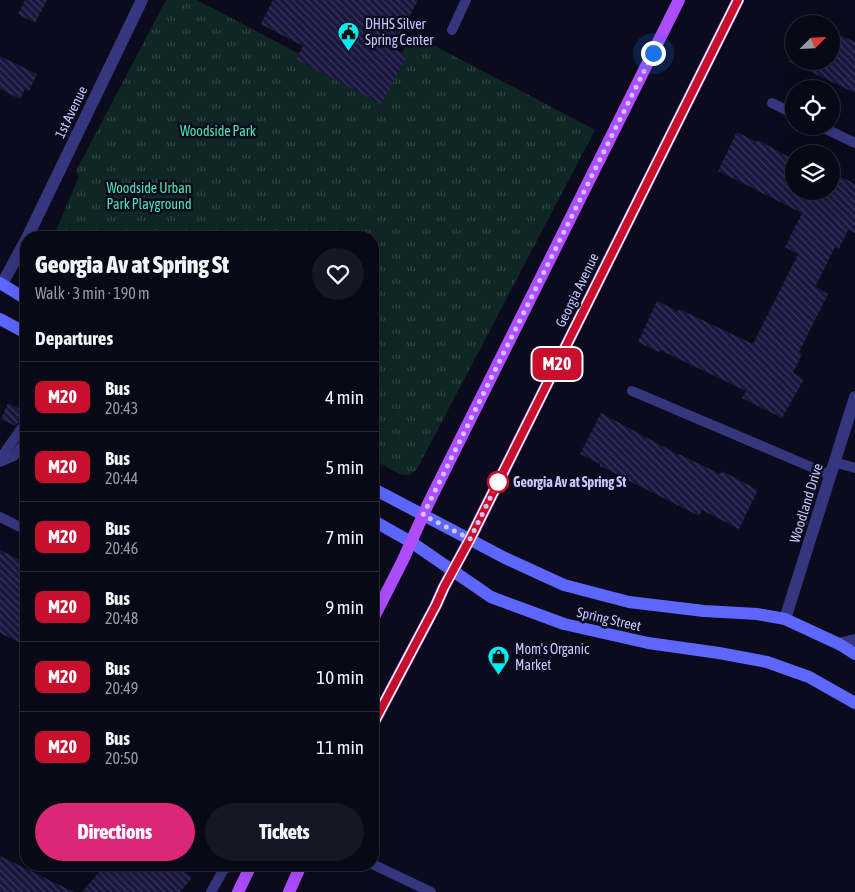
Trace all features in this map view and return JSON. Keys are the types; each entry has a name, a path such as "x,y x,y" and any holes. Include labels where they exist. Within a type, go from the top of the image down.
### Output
{"main road":[{"path":"379,607 679,0"},
{"name":"Georgia Avenue","path":"379,713 470,539 738,0"},
{"path":"1,285 20,296"},
{"path":"0,319 20,331"},
{"name":"Spring Street","path":"379,492 505,558 564,585 629,602 704,611 757,614 785,619 839,644 855,654"},
{"name":"Spring Street","path":"379,524 411,542 491,597 564,624 648,643 767,662 809,677 855,702"},
{"path":"238,892 248,871"},
{"path":"289,892 298,871"}],"street":[{"name":"1st Avenue","path":"30,231 142,0"},
{"name":"1st Avenue","path":"1,285 20,251"},
{"name":"Woodland Drive","path":"785,619 855,397"},
{"path":"839,644 855,640"}],"lane":[{"path":"452,30 466,0"},
{"path":"772,103 785,110"},
{"path":"839,135 855,143"},
{"path":"632,391 830,475"},
{"path":"0,460 20,430"},
{"path":"14,456 20,448"},
{"path":"0,460 20,453"},
{"path":"834,462 855,468"},
{"path":"0,517 20,527"},
{"path":"379,867 431,892"},
{"path":"211,892 223,871"}],"green space":[{"name":"Woodside Park","path":"166,0 197,0 379,96 412,34 595,130 417,469 409,475 399,474 379,462 379,231 56,231 79,176 76,171"}],"building":[{"path":"25,0 47,0 35,23 18,14"},
{"name":"DHHS Silver Spring Center","path":"273,0 418,0 393,48 407,56 381,104 296,59 303,46 261,24"},
{"path":"840,35 855,42 855,93 840,86 840,80 828,80 807,70 840,70"},
{"path":"0,56 37,74 29,91 25,89 20,99 0,89"},
{"path":"737,132 757,142 758,140 785,155 785,200 840,200 840,176 855,184 855,233 848,230 839,249 835,247 815,287 828,294 799,352 802,354 793,373 804,379 782,418 742,398 746,391 660,350 659,352 638,342 657,301 678,311 679,309 753,344 798,254 785,247 802,213 718,171"},
{"path":"8,403 20,409 20,422 15,426 1,419"},
{"path":"601,413 679,455 720,474 722,471 758,490 739,529 702,510 699,516 580,454"},
{"path":"0,550 20,560 20,643 0,633"},
{"path":"0,856 20,866 20,871 31,871 74,892 0,892"},
{"path":"100,871 184,871 192,878 180,892 82,892"}],"bus line":[{"name":"M20","path":"379,713 470,539 738,0"}],"place":[{"name":"DHHS Silver Spring Center","path":"349,51"},
{"name":"Georgia Av at Spring St","path":"498,482"},
{"name":"Mom's Organic Market","path":"499,676"}],"route":[{"path":"498,482 502,474 470,539 423,515 653,53"}],"park label":[{"name":"Woodside Urban Park Playground","path":"149,196"}]}
